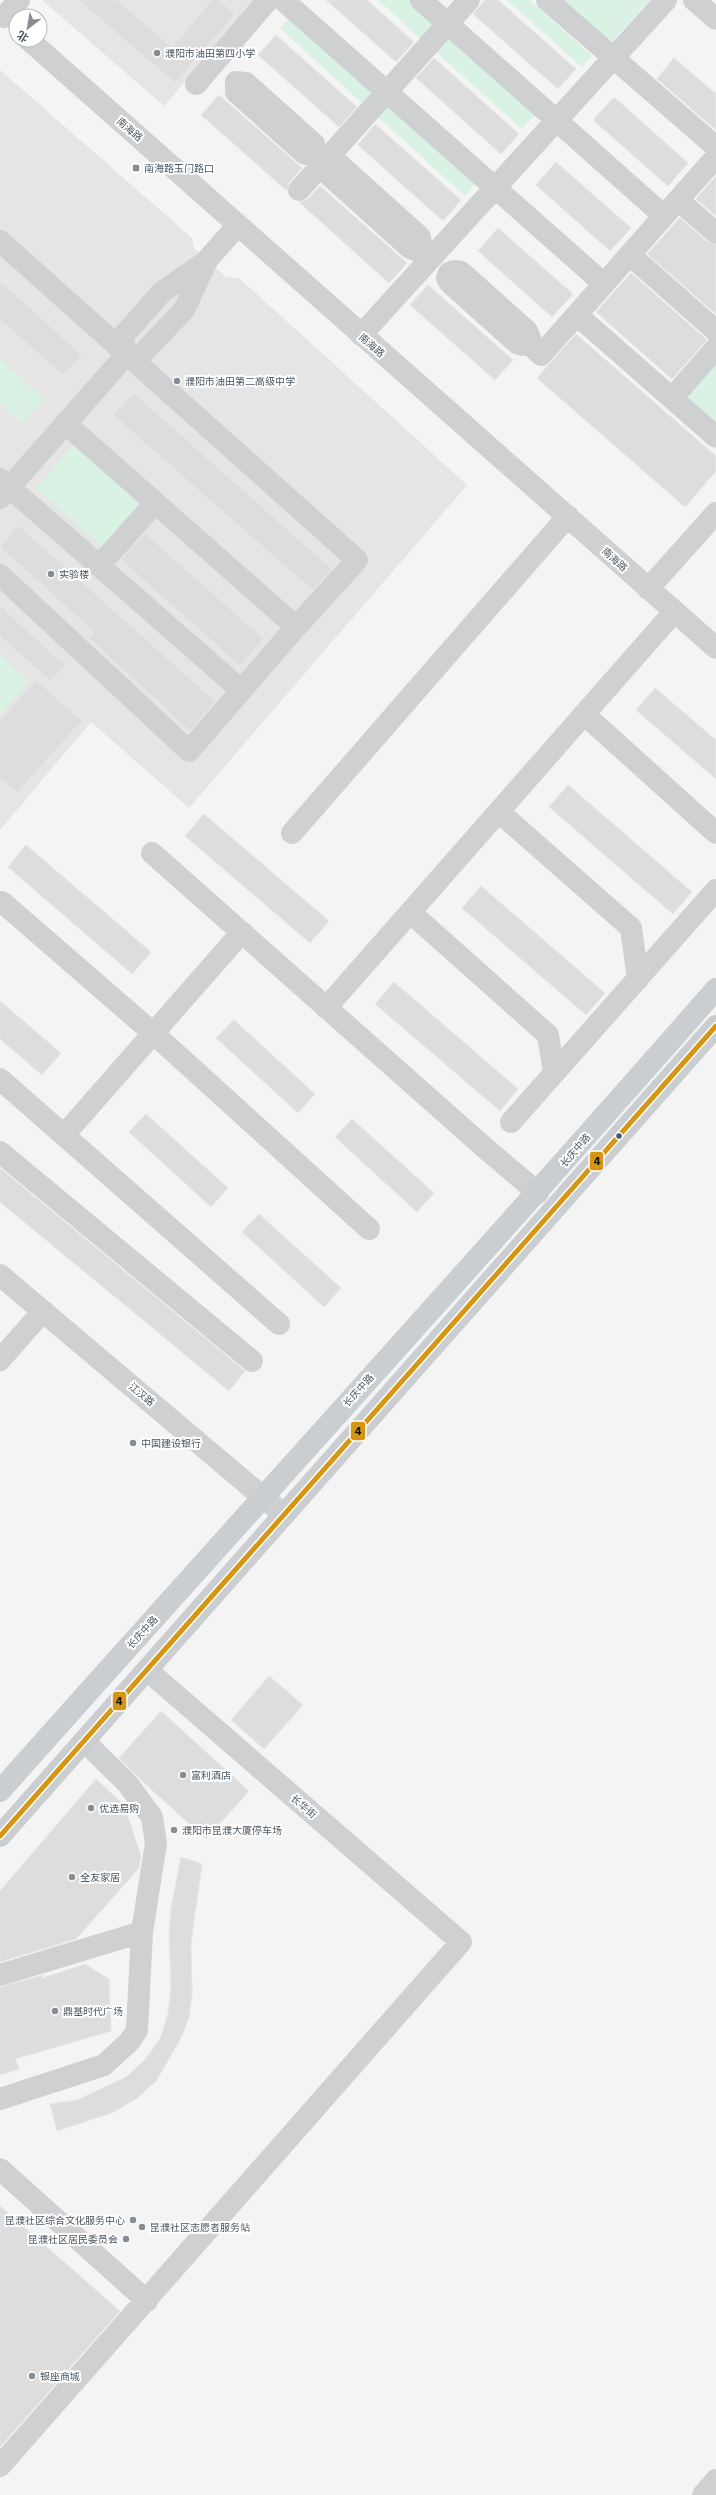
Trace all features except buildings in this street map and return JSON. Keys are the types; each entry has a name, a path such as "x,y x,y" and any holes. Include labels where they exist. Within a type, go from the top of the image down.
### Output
{"main road":[{"name":"长庆中路","path":"0,1791 262,1496 538,1193 716,989"},
{"path":"0,1836 716,1026"}],"street":[{"path":"6,20 19,0"},
{"path":"196,84 268,0"},
{"path":"283,0 604,284"},
{"path":"421,0 664,216"},
{"path":"299,190 323,160 469,0"},
{"path":"547,0 716,147"},
{"path":"361,335 427,253 496,188 666,0"},
{"path":"694,0 716,19"},
{"name":"南海路","path":"38,48 716,648"},
{"path":"214,62 236,82 236,92 305,154 323,160"},
{"path":"323,160 330,176 410,248 427,253 449,272 447,278 450,283 517,343 523,345 529,344 541,355 716,157"},
{"path":"678,200 716,233"},
{"path":"126,355 123,336 162,292 207,260 238,225"},
{"path":"0,241 357,560 296,627 189,751 0,575"},
{"path":"630,255 716,331"},
{"path":"207,260 184,310 141,355 126,355 65,423 3,488 99,566 241,690"},
{"path":"577,315 716,437"},
{"path":"672,398 716,348"},
{"path":"65,423 296,627"},
{"path":"99,566 155,503"},
{"path":"648,589 716,513"},
{"path":"292,833 568,516"},
{"path":"326,1008 674,612"},
{"path":"585,714 716,833"},
{"path":"499,812 631,928 638,979"},
{"path":"152,853 326,1008 538,1193"},
{"path":"511,1122 716,890"},
{"path":"2,902 153,1033 369,1229"},
{"path":"411,913 548,1035 554,1072"},
{"path":"64,1135 242,932"},
{"path":"0,1079 279,1324"},
{"path":"0,1152 252,1361"},
{"name":"江汉路","path":"0,1275 284,1515"},
{"path":"0,1360 43,1311"},
{"name":"长华街","path":"147,1670 461,1942 147,2301"},
{"path":"0,2099 104,2065 129,2042 137,2030 142,1932 156,1843 152,1817 127,1783 84,1741"},
{"path":"0,1975 142,1932"},
{"path":"0,2169 147,2301 0,2466"},
{"path":"703,2495 716,2480"}],"shaded area":[{"name":"濮阳市油田第四小学","path":"42,0 256,0 164,106"},
{"name":"濮阳市油田第二高级中学","path":"0,70 192,238 194,248 226,277 239,278 467,485 189,808 91,722 0,830"}],"green space":[{"path":"378,0 412,0 438,24 423,41"},
{"path":"507,0 530,0 592,56 582,67"},
{"path":"554,0 650,0 608,46"},
{"path":"294,13 379,90 365,106 280,28"},
{"path":"449,35 536,113 522,129 435,51"},
{"path":"392,101 479,180 465,196 378,117"},
{"path":"716,357 716,423 683,395"},
{"path":"0,359 44,399 22,423 0,404"},
{"path":"74,445 142,506 105,549 36,488"},
{"path":"0,656 29,681 0,715"}],"transit line":[{"name":"4","path":"0,1836 716,1026"}],"place":[{"name":"濮阳市油田第四小学","path":"157,53"},
{"name":"南海路玉门路口","path":"136,168"},
{"name":"濮阳市油田第二高级中学","path":"177,381"},
{"name":"实验楼","path":"51,574"},
{"name":"中国建设银行","path":"133,1443"},
{"name":"富利酒店","path":"183,1775"},
{"name":"优选易购","path":"91,1808"},
{"name":"濮阳市昆濮大厦停车场","path":"174,1830"},
{"name":"全友家居","path":"72,1877"},
{"name":"鼎基时代广场","path":"55,2011"},
{"name":"昆濮社区综合文化服务中心","path":"133,2220"},
{"name":"昆濮社区志愿者服务站","path":"142,2227"},
{"name":"昆濮社区居民委员会","path":"126,2239"},
{"name":"银座商城","path":"32,2376"}]}
